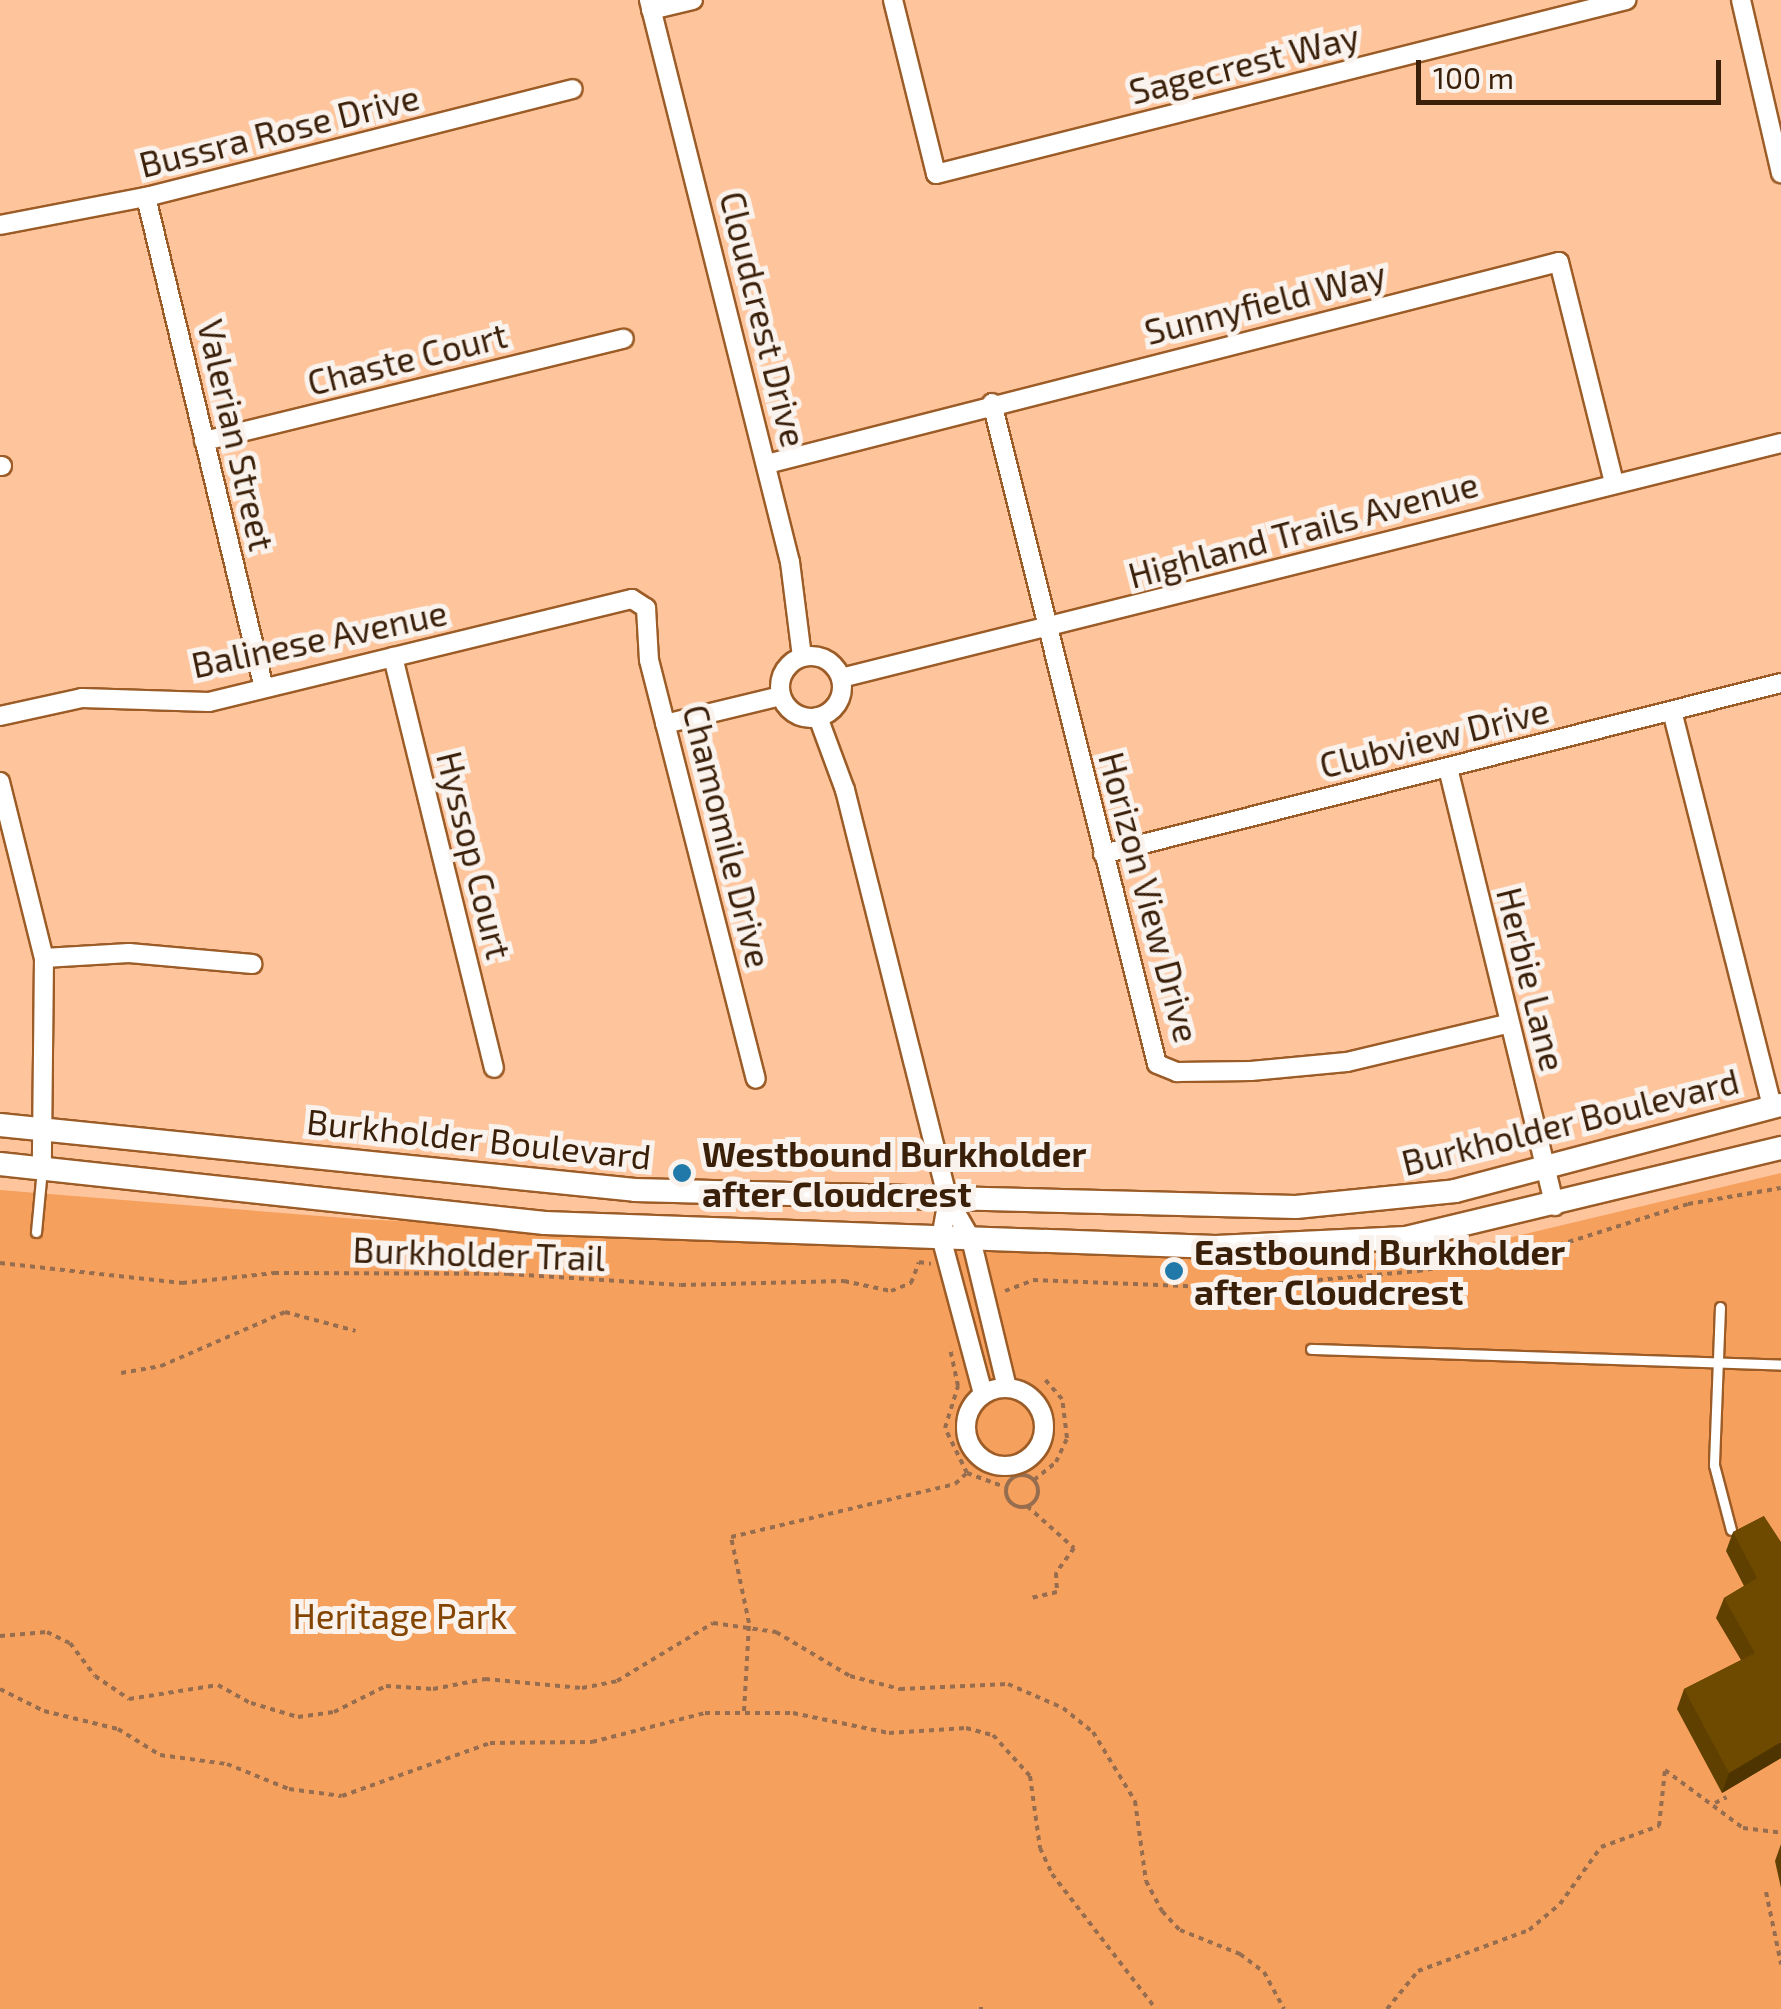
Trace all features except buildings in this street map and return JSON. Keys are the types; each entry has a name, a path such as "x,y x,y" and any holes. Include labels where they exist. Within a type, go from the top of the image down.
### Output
{"main road":[{"name":"Burkholder Boulevard","path":"0,1125 45,1126 552,1184 948,1199 1349,1205 1454,1192 1776,1106"},
{"name":"Burkholder Boulevard","path":"0,1164 545,1223 971,1239 1326,1246 1406,1238 1555,1206 1781,1148"}],"street":[{"path":"650,5 693,0"},
{"name":"Sagecrest Way","path":"893,0 936,174 1626,0"},
{"path":"1742,0 1781,173"},
{"name":"Cloudcrest Drive","path":"650,5 790,562 802,657"},
{"name":"Bussra Rose Drive","path":"0,225 146,198 573,88"},
{"name":"Valerian Street","path":"146,198 264,688"},
{"name":"Sunnyfield Way","path":"767,464 1558,262 1614,482"},
{"name":"Chaste Court","path":"204,441 624,339"},
{"name":"Horizon View Drive","path":"992,404 1157,1064 1177,1072 1347,1062 1508,1024"},
{"name":"Highland Trails Avenue","path":"841,678 1046,630 1614,482 1781,443"},
{"name":"Balinese Avenue","path":"0,716 82,698 208,702 632,599 646,608"},
{"name":"Chamomile Drive","path":"646,608 649,660 756,1079"},
{"name":"Hyssop Court","path":"393,656 494,1068"},
{"path":"802,657 826,660 841,678 838,702 818,717 796,714 781,696 788,666 802,657"},
{"name":"Clubview Drive","path":"1104,854 1781,683"},
{"path":"666,724 781,696"},
{"path":"1672,711 1776,1106"},
{"path":"818,717 845,790 948,1199 971,1239 1007,1388"},
{"name":"Herbie Lane","path":"1448,768 1555,1206"},
{"path":"0,782 44,958 42,1166"},
{"path":"44,958 129,953 253,964"},
{"path":"948,1199 941,1237 983,1394"},
{"path":"1007,1388 1036,1404 1044,1426 1031,1456 1011,1465 989,1462 967,1438 968,1414 983,1394 1007,1388"}],"lane":[{"path":"36,1232 42,1166"},
{"path":"1720,1307 1714,1465 1731,1530"},
{"path":"1310,1348 1781,1365"}],"path":[{"name":"Burkholder Trail","path":"0,1263 182,1283 274,1273 509,1274 682,1285 844,1281 892,1291 911,1283 918,1262 938,1268"},
{"path":"1160,1278 1160,1287"},
{"path":"121,1373 161,1366 285,1312 356,1331"},
{"path":"951,1333 958,1386 945,1428 967,1473 1006,1488"},
{"path":"1034,1480 1056,1462 1068,1422 1062,1399 1042,1376"},
{"path":"744,1712 749,1624 731,1537 928,1486 944,1488 967,1473"},
{"path":"1006,1488 1020,1475 1034,1480"},
{"path":"1027,1506 1038,1495 1034,1480"},
{"path":"1006,1488 1010,1502 1027,1506 1074,1548 1056,1573 1057,1592 1031,1598"},
{"path":"0,1636 47,1632 70,1643 94,1676 129,1699 218,1685 250,1703 298,1717 334,1712 386,1686 433,1689 485,1679 582,1688 617,1681 686,1635 713,1623 749,1624 850,1676 900,1689 1008,1684 1064,1708 1092,1732 1135,1800 1146,1881 1162,1912 1180,1930 1240,1954 1264,1972 1284,2009"},
{"path":"0,1689 44,1710 118,1729 160,1754 227,1764 288,1789 342,1796 490,1743 592,1742 647,1724 744,1712 793,1714 889,1733 966,1728 994,1735 1030,1776 1040,1848 1052,1874 1156,2009"},
{"path":"1387,2009 1418,1971 1508,1940 1546,1917 1601,1847 1659,1826 1665,1770 1700,1800 1716,1803 1743,1828 1781,1833"},
{"path":"1716,1803 1726,1797"},
{"path":"1766,1892 1781,1964"}],"green space":[{"name":"Heritage Park","path":"1781,1173 1781,2009 0,2009 0,1190 357,1219 1347,1264 1496,1241"}],"place":[{"name":"Westbound Burkholder after Cloudcrest","path":"682,1173"},
{"name":"Eastbound Burkholder after Cloudcrest","path":"1174,1271"}]}
